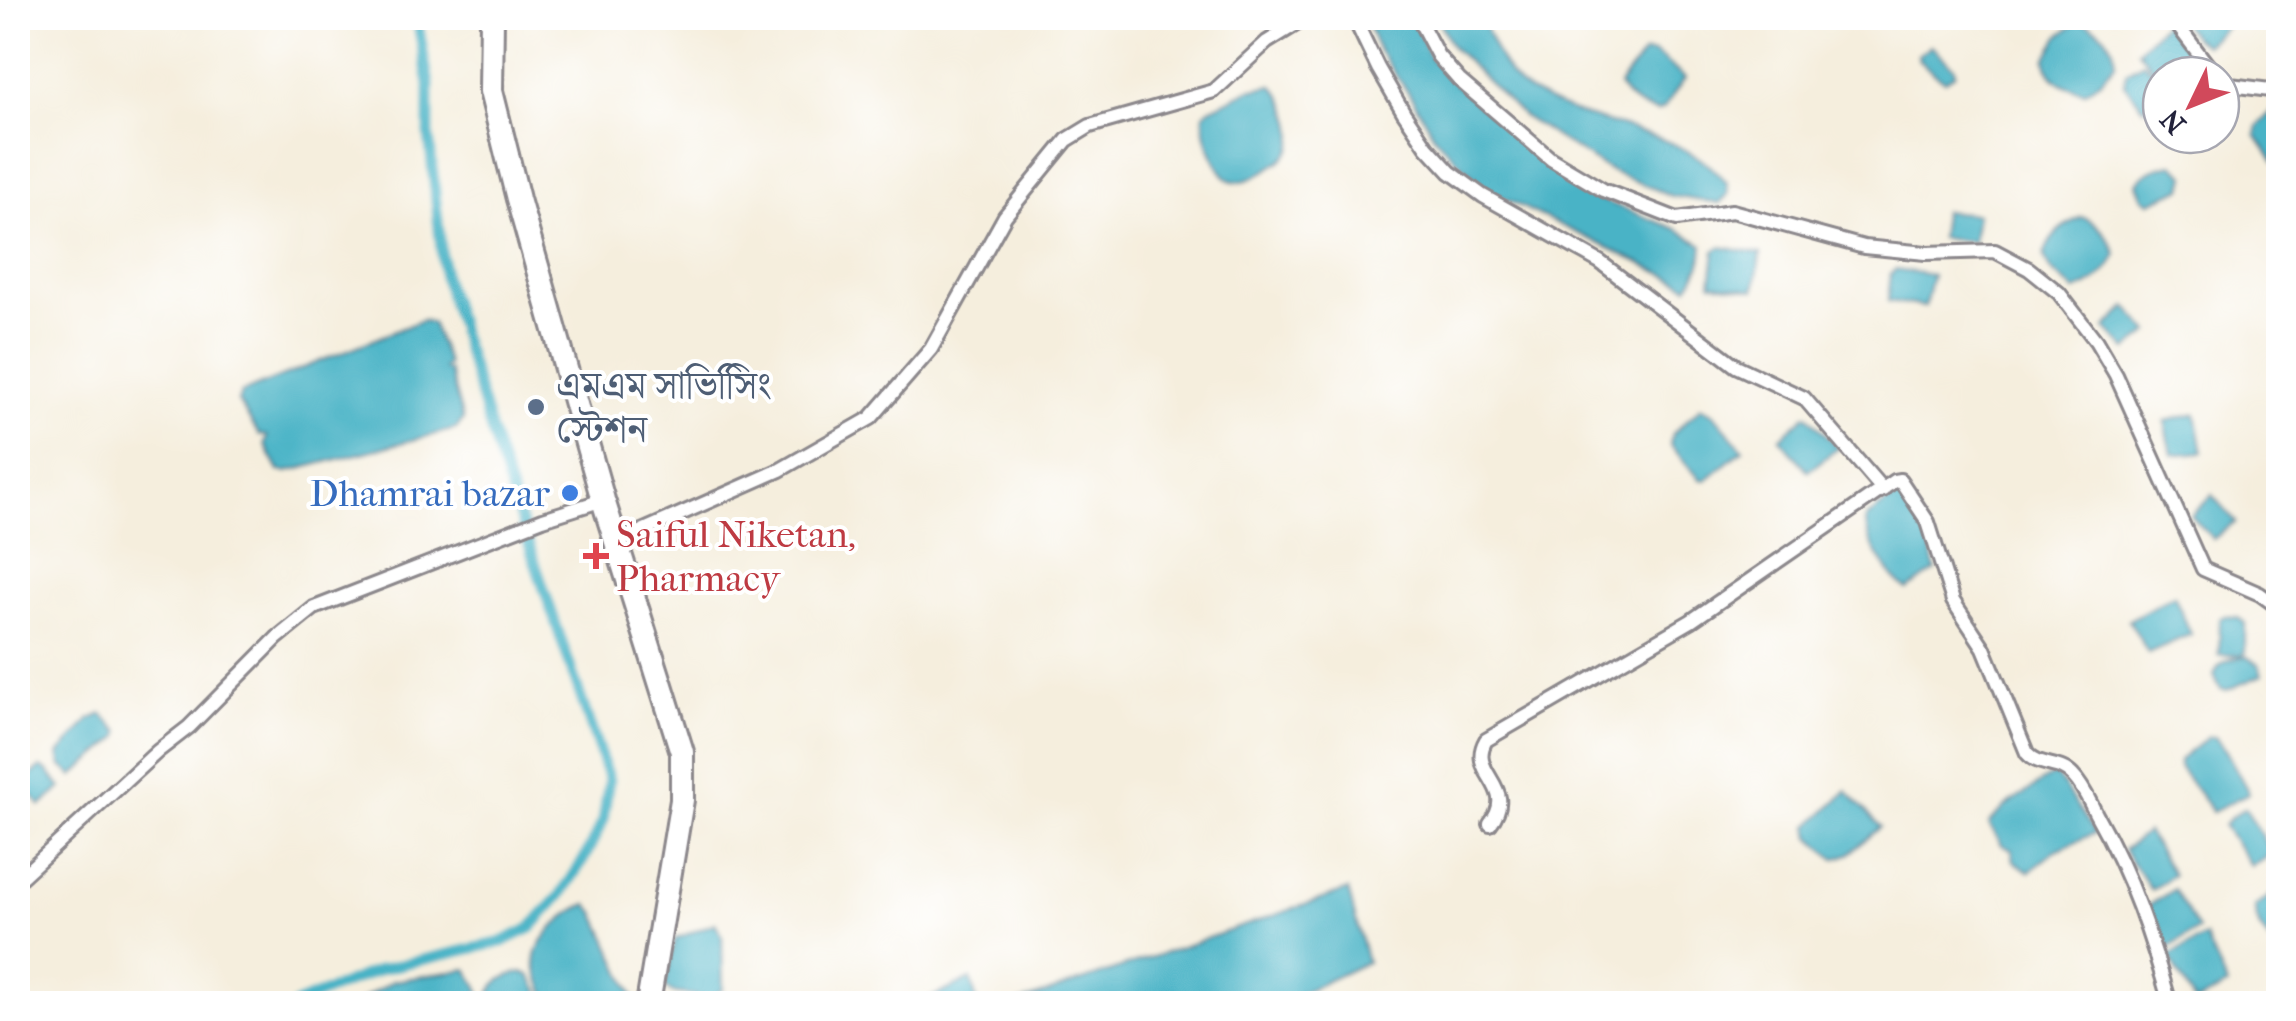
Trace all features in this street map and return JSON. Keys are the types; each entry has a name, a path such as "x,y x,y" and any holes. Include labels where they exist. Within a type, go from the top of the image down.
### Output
{"highway":[{"path":"492,18 491,91 544,294 682,752 682,800 648,1004"}],"street":[{"path":"616,542 780,470 872,418 931,348 1005,216 1066,140 1090,126 1214,92 1267,42 1306,18"},
{"path":"1354,18 1404,113 1450,172 1484,196 1600,262 1736,366 1804,398 1883,490"},
{"path":"1418,18 1438,56 1459,80 1552,159 1602,190 1677,218 1732,211 1864,247 1942,253 1995,251 2029,268 2059,293 2116,375 2203,570 2260,594 2278,606"},
{"path":"2172,18 2200,55"},
{"path":"2241,86 2278,90"},
{"path":"1490,824 1502,803 1484,766 1481,750 1486,740 1691,621 1900,480 1928,522 1953,600 1984,648 2027,753 2032,760 2059,764 2068,770 2095,812 2148,924 2170,1004"},
{"path":"18,880 189,727 277,638 314,608 543,518 604,500"}],"water":[{"path":"1364,18 1413,18 1430,58 1467,95 1589,195 1677,229 1703,245 1701,264 1689,286 1486,190 1434,136 1378,50"},
{"path":"1437,18 1481,18 1501,62 1522,87 1569,110 1688,151 1727,183 1728,194 1720,204 1672,196 1612,172 1524,117 1452,47"},
{"path":"2179,18 2236,18 2205,45 2194,38"},
{"path":"2079,21 2105,35 2116,62 2085,91 2059,82 2046,59 2059,36"},
{"path":"2165,22 2192,55 2142,55 2138,50"},
{"path":"1931,45 1954,67 1955,74 1945,81 1919,61 1918,55"},
{"path":"1644,53 1655,53 1685,78 1657,112 1634,103 1619,85"},
{"path":"2141,63 2141,104 2124,84 2127,72"},
{"path":"1272,85 1290,116 1294,135 1290,151 1255,177 1233,181 1221,172 1210,148 1204,114 1249,90"},
{"path":"2278,105 2278,167 2256,135 2258,125"},
{"path":"2173,164 2186,175 2183,188 2150,202 2143,198 2137,183 2140,179"},
{"path":"1943,211 1977,214 1973,242 1940,238"},
{"path":"2081,217 2103,231 2116,254 2100,277 2075,291 2050,270 2044,257 2058,232"},
{"path":"1721,247 1761,254 1754,290 1711,283 1715,251"},
{"path":"1896,269 1932,275 1925,307 1888,301 1891,273"},
{"path":"2127,307 2150,333 2127,350 2106,328"},
{"path":"422,320 432,323 448,364 444,369 449,370 463,420 456,429 279,471 265,445 267,436 259,435 238,401 241,393"},
{"path":"1701,407 1714,414 1743,449 1706,480 1700,479 1670,445 1672,434"},
{"path":"1807,414 1838,448 1808,471 1780,438"},
{"path":"2196,414 2203,452 2172,455 2165,421"},
{"path":"1898,495 1906,496 1923,523 1936,570 1907,590 1879,558 1866,527 1866,518"},
{"path":"2212,495 2236,522 2213,539 2191,516"},
{"path":"2174,595 2191,634 2148,653 2129,620"},
{"path":"2225,616 2245,623 2242,655 2219,655 2220,619"},
{"path":"2246,656 2259,665 2262,675 2221,689 2214,676 2219,667"},
{"path":"102,714 120,732 119,737 73,776 61,765 59,754 90,719"},
{"path":"2208,737 2215,737 2226,751 2249,793 2212,811 2179,767 2179,760"},
{"path":"41,767 61,788 41,806 21,783"},
{"path":"2055,773 2095,833 2054,851 2030,872 2014,861 2012,850 2002,845 1989,824 2005,807"},
{"path":"1847,791 1881,827 1849,854 1835,859 1811,837 1809,826"},
{"path":"2245,808 2270,850 2266,858 2251,866 2224,826"},
{"path":"2147,832 2173,875 2151,890 2123,850"},
{"path":"2174,889 2198,930 2166,949 2144,909"},
{"path":"1348,890 1367,962 1280,1003 1018,1003"},
{"path":"2278,890 2278,954 2259,926 2255,907"},
{"path":"588,904 636,1003 550,1003 536,967 539,948 556,924"},
{"path":"715,923 722,935 723,989 710,998 671,992 665,987 675,939"},
{"path":"2205,937 2227,986 2195,1003 2169,956"},
{"path":"467,969 484,1003 356,1003 393,981"},
{"path":"522,972 530,975 546,1003 492,1003 489,997 497,983"},
{"path":"971,979 977,1003 920,1003"}],"waterway":[{"path":"296,1004 381,969 502,942 531,928 560,896 584,859 603,821 609,780 497,451 444,277 429,135 429,84 417,18"}],"place":[{"name":"এমএম সাভ‌িসি‌িং স্ট‌েশন","path":"536,407"},
{"name":"Dhamrai bazar","path":"570,493"},
{"name":"Saiful Niketan, Pharmacy","path":"596,556"}]}
